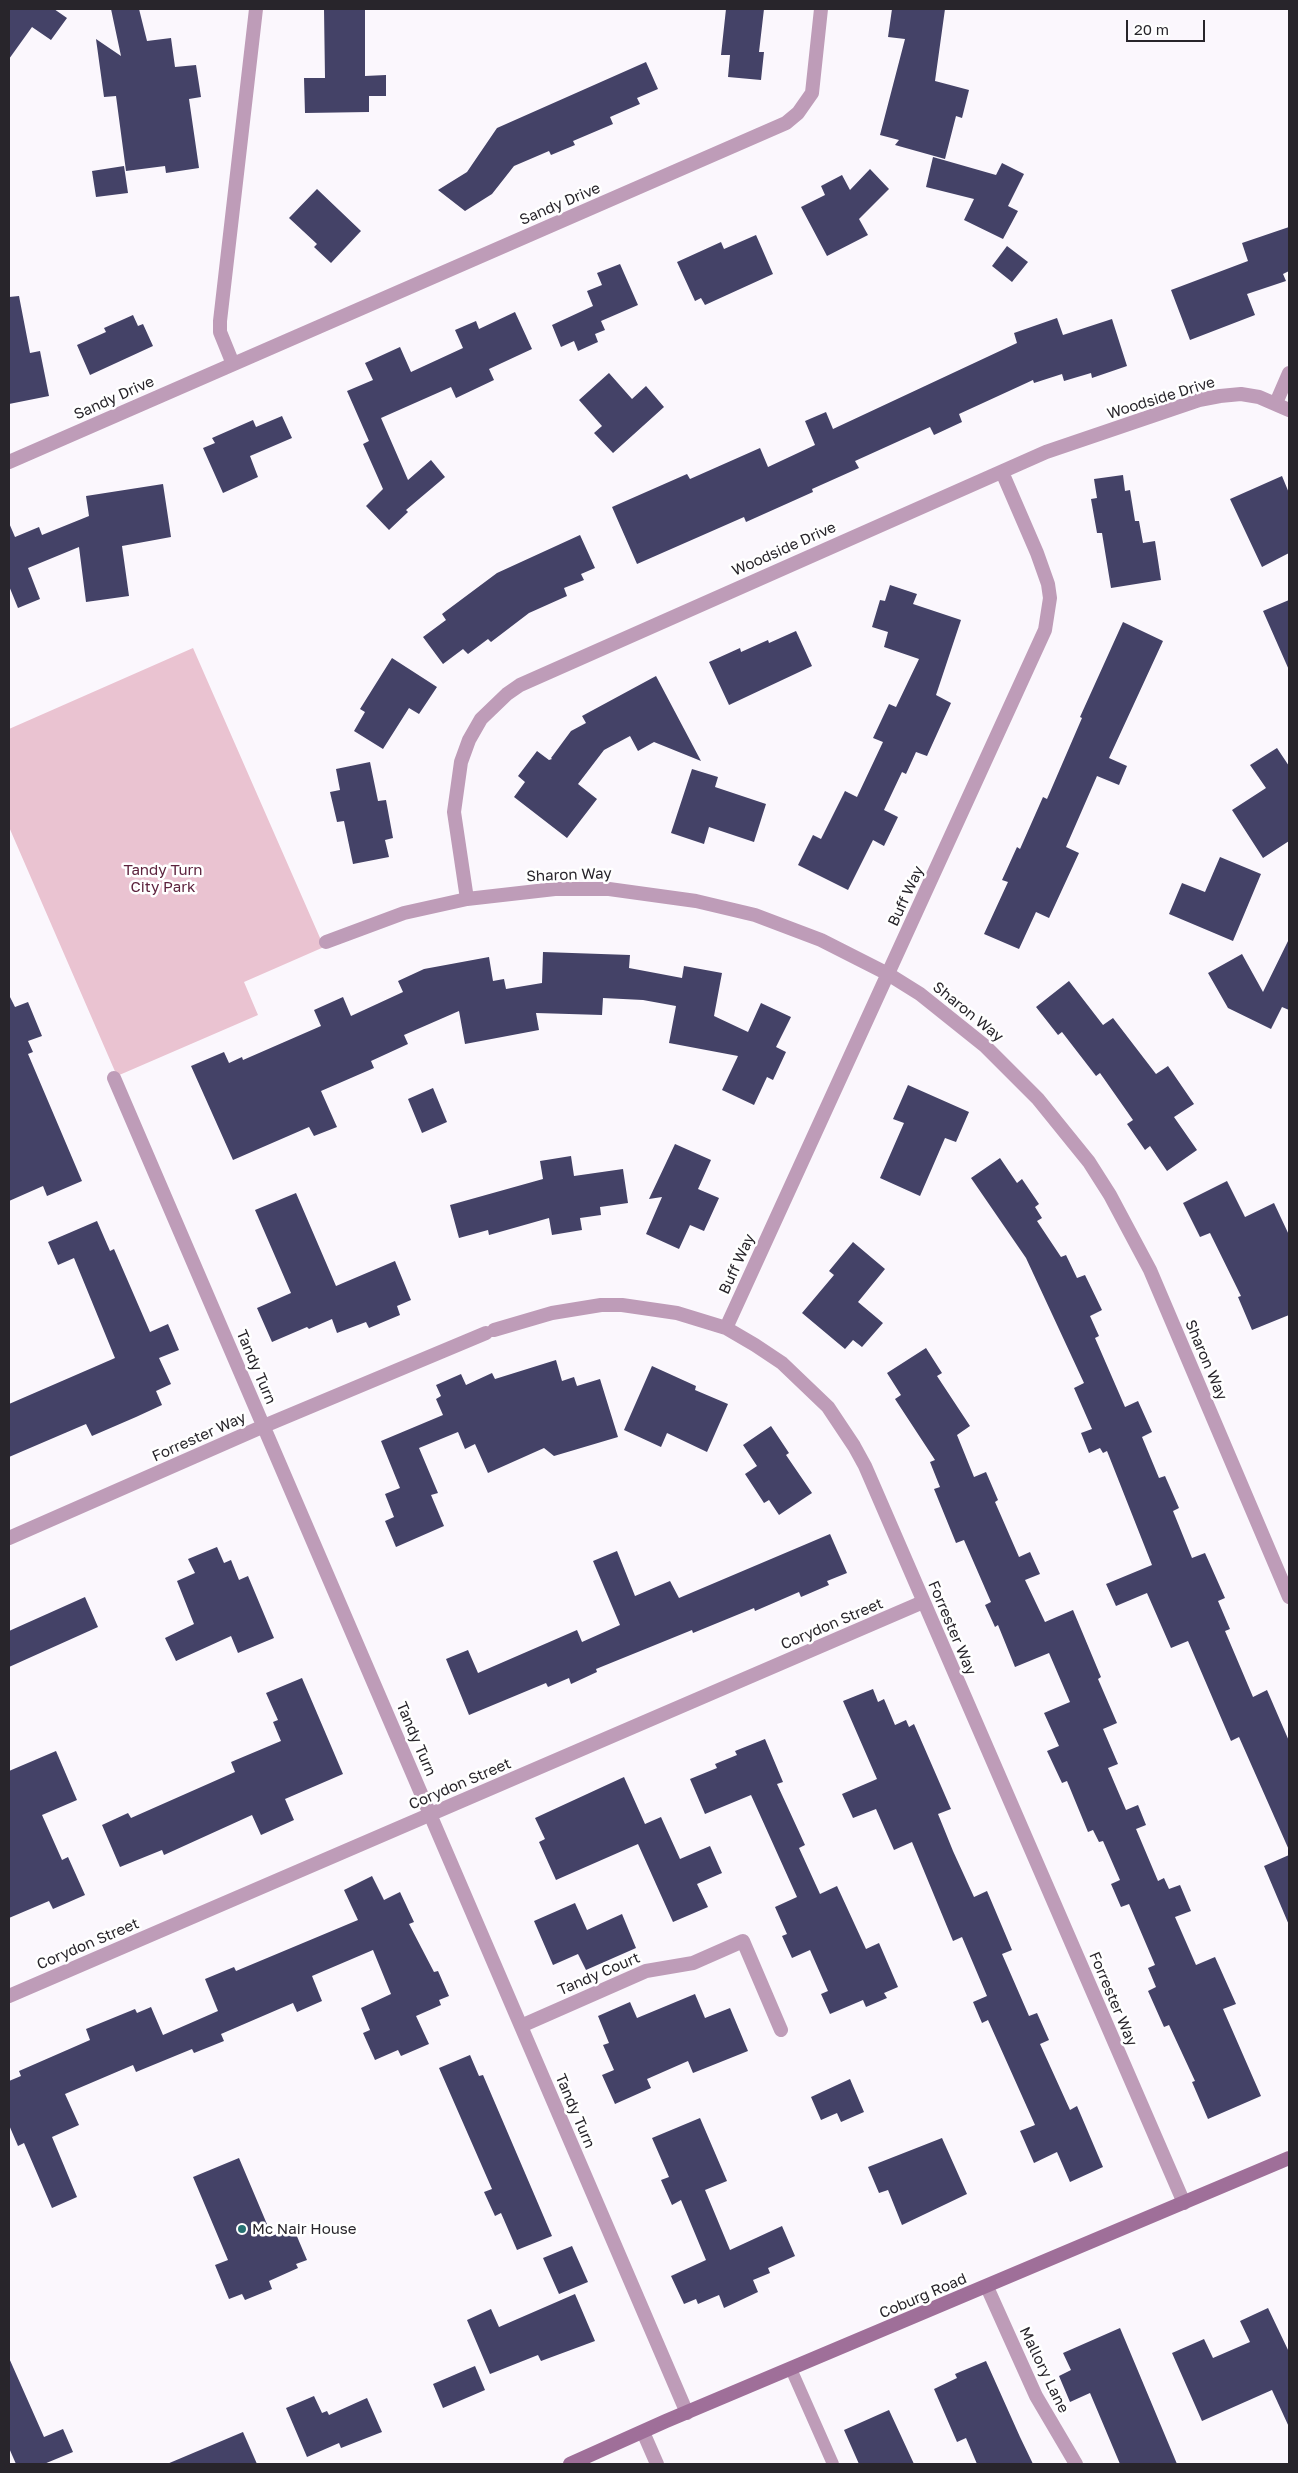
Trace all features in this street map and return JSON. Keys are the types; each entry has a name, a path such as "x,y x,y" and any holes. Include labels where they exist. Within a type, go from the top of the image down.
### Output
{"main road":[{"name":"Coburg Road","path":"570,2464 688,2412 1289,2158"}],"street":[{"path":"233,364 220,332 220,321 256,9"},
{"name":"Sandy Drive","path":"9,462 786,123 798,113 812,92 821,9"},
{"path":"1276,403 1289,373"},
{"name":"Woodside Drive","path":"466,899 454,812 461,762 469,740 481,719 506,694 536,676 1046,452 1199,400 1240,394 1276,403 1289,410"},
{"name":"Buff Way","path":"726,1328 1045,630 1049,615 1050,598 1043,568 1002,472"},
{"name":"Sharon Way","path":"326,942 404,913 466,899 555,889 583,888 636,892 696,901 755,915 792,927 888,974 920,994 955,1021 1012,1072 1063,1128 1110,1195 1150,1270 1289,1597"},
{"name":"Tandy Turn","path":"114,1078 431,1814 520,2026 688,2412"},
{"name":"Forrester Way","path":"9,1538 264,1426 490,1331 552,1313 601,1305 622,1305 657,1310 726,1328 782,1363 808,1386 842,1427 865,1466 1184,2203"},
{"name":"Corydon Street","path":"9,1996 923,1602"},
{"name":"Tandy Court","path":"520,2026 646,1971 693,1963 743,1941 781,2030"},
{"name":"Mallory Lane","path":"987,2287 1036,2396 1076,2464"},
{"path":"643,2432 657,2464"}],"lane":[{"path":"791,2369 833,2464"}],"green space":[{"name":"Tandy Turn City Park","path":"193,648 324,947 244,982 258,1015 117,1076 9,827 9,729"}],"building":[{"path":"9,9 54,9 67,18 51,40 32,27 9,59"},
{"path":"111,9 139,9 147,41 171,38 175,67 196,65 201,97 189,99 199,168 166,173 165,166 126,171 116,96 104,97 96,39 121,56"},
{"path":"324,9 365,9 365,76 386,75 386,96 369,96 369,112 305,113 304,78 325,78"},
{"path":"726,9 764,9 759,52 764,52 761,80 728,77 730,55 721,55"},
{"path":"892,9 945,9 935,81 969,90 962,118 956,116 945,159 895,145 899,140 880,135 905,39 888,37"},
{"path":"646,62 658,89 637,98 640,104 610,117 613,124 573,141 575,145 551,155 549,151 514,166 492,194 465,211 438,190 467,172 497,128"},
{"path":"933,157 996,175 1002,163 1024,174 1008,206 1018,211 1003,239 964,220 974,199 926,187"},
{"path":"124,166 128,193 96,197 92,171"},
{"path":"870,169 889,189 859,219 868,235 827,256 801,207 825,195 821,186 842,175 850,190"},
{"path":"317,189 361,231 331,263 314,247 317,244 289,218"},
{"path":"1289,227 1289,271 1283,274 1286,281 1247,294 1255,315 1190,340 1171,290 1248,261 1242,243"},
{"path":"756,235 773,274 705,305 701,298 695,301 677,262 721,242 724,249"},
{"path":"1007,246 1028,262 1012,282 992,266"},
{"path":"620,264 638,305 601,321 605,330 595,334 598,342 578,351 574,341 561,347 552,325 593,306 587,291 602,285 597,273"},
{"path":"19,296 30,353 40,351 49,396 9,404 9,297"},
{"path":"515,312 532,349 489,369 494,380 456,398 451,387 381,418 408,480 431,460 445,477 406,510 408,512 389,530 366,506 383,489 363,444 369,441 347,391 373,380 365,363 400,347 411,372 463,348 455,330 476,321 479,329"},
{"path":"133,315 138,326 143,324 153,346 90,375 77,345 106,332 104,328"},
{"path":"1057,318 1063,335 1112,319 1127,366 1092,378 1091,373 1064,381 1062,374 1034,383 1033,380 959,414 962,422 934,435 930,427 855,461 859,468 812,489 813,492 746,522 744,517 637,564 612,507 687,474 690,479 760,448 768,467 815,445 805,421 826,412 833,429 1017,343 1014,333"},
{"path":"609,373 632,399 646,386 664,407 613,453 594,433 602,426 579,400"},
{"path":"282,416 292,438 250,456 258,477 223,493 203,448 215,443 212,438 253,420 256,427"},
{"path":"1123,475 1125,491 1130,490 1135,521 1139,521 1143,543 1155,541 1161,580 1111,588 1102,533 1097,533 1091,499 1097,498 1094,479"},
{"path":"1282,476 1289,493 1289,553 1262,567 1230,499"},
{"path":"163,484 171,537 122,546 129,596 86,602 79,547 28,568 40,599 18,608 9,586 9,523 15,537 39,527 42,535 89,516 86,496"},
{"path":"580,535 595,568 581,574 584,580 564,588 567,596 529,613 491,642 488,639 468,654 463,649 443,664 423,637 446,620 442,614 497,573"},
{"path":"890,585 917,594 913,604 961,620 936,695 951,703 927,756 916,752 906,774 902,772 884,810 898,817 884,846 873,840 848,890 798,865 813,835 821,839 845,791 857,797 883,742 873,738 889,704 896,707 919,659 884,647 888,632 872,627 880,600 885,601"},
{"path":"1289,600 1289,670 1263,611"},
{"path":"1123,622 1163,641 1109,758 1127,766 1119,785 1097,776 1066,847 1079,853 1049,918 1036,912 1019,949 984,934 1008,882 1002,880 1017,847 1020,849 1043,797 1047,799 1082,718 1080,717"},
{"path":"796,631 812,666 729,705 709,662 740,648 741,652 768,640 769,643"},
{"path":"392,658 437,687 419,714 409,708 383,749 354,731 365,712 360,709"},
{"path":"656,676 701,761 654,742 638,751 630,736 604,750 578,784 597,799 567,838 514,797 525,782 518,776 537,751 549,760 552,759 571,731 586,723 582,716"},
{"path":"1277,748 1289,766 1289,841 1263,858 1232,810 1266,788 1250,765"},
{"path":"370,762 378,801 386,800 393,838 385,840 389,857 353,864 344,821 337,822 330,792 340,790 336,769"},
{"path":"692,769 718,777 715,787 766,804 754,842 709,827 704,844 671,833"},
{"path":"1220,857 1261,874 1233,941 1169,914 1182,883 1205,892"},
{"path":"1289,939 1289,1010 1282,1007 1271,1029 1228,1008 1208,973 1242,954 1263,992"},
{"path":"543,952 630,955 629,968 682,978 684,966 722,973 714,1016 748,1032 761,1003 791,1017 776,1047 786,1052 773,1080 767,1077 754,1105 722,1090 738,1056 669,1043 676,1006 643,1000 603,998 602,1015 536,1013 539,1030 465,1044 459,1011 404,1035 408,1044 371,1061 374,1068 321,1091 337,1127 314,1136 309,1127 233,1160 191,1066 224,1052 229,1063 242,1057 243,1060 321,1026 314,1010 343,997 351,1016 403,992 398,981 424,969 489,957 493,981 504,979 506,989 542,983"},
{"path":"1069,981 1103,1025 1113,1018 1156,1074 1168,1066 1194,1104 1174,1117 1197,1150 1167,1171 1150,1146 1145,1150 1127,1124 1133,1120 1100,1073 1096,1076 1062,1032 1058,1035 1036,1007"},
{"path":"9,995 15,1007 28,1002 42,1036 28,1041 33,1052 28,1054 82,1181 47,1196 43,1186 9,1201"},
{"path":"908,1085 969,1112 956,1142 945,1138 920,1196 880,1178 904,1123 893,1119"},
{"path":"433,1088 447,1122 422,1133 408,1099"},
{"path":"675,1144 711,1160 698,1189 719,1198 704,1231 690,1225 679,1249 646,1234 662,1197 649,1199"},
{"path":"571,1156 574,1176 623,1169 628,1203 600,1207 601,1215 580,1218 582,1230 552,1235 549,1218 489,1235 488,1230 459,1238 450,1205 543,1179 540,1161"},
{"path":"1000,1158 1017,1183 1022,1179 1039,1204 1035,1207 1042,1218 1037,1221 1061,1257 1066,1255 1077,1278 1085,1275 1102,1310 1090,1316 1099,1336 1095,1338 1125,1407 1138,1401 1152,1432 1142,1437 1159,1478 1165,1476 1179,1508 1173,1511 1192,1558 1205,1553 1225,1598 1218,1601 1230,1629 1225,1631 1253,1697 1267,1690 1289,1741 1289,1850 1239,1737 1231,1741 1188,1641 1171,1648 1147,1593 1116,1606 1106,1584 1152,1565 1107,1451 1103,1453 1100,1448 1089,1453 1081,1433 1092,1429 1074,1388 1084,1383 1026,1258 971,1178"},
{"path":"1227,1181 1245,1217 1274,1203 1289,1235 1289,1315 1252,1330 1238,1297 1241,1296 1210,1233 1200,1237 1183,1203"},
{"path":"296,1193 336,1286 395,1261 411,1300 397,1306 400,1315 369,1328 366,1322 337,1333 332,1319 272,1342 257,1308 291,1293 255,1210"},
{"path":"97,1221 110,1251 114,1249 150,1332 168,1324 179,1350 159,1358 171,1384 156,1391 162,1405 136,1417 92,1436 86,1424 9,1457 9,1404 115,1358 74,1258 58,1265 48,1242"},
{"path":"853,1242 885,1269 858,1302 883,1323 862,1347 853,1340 845,1349 802,1313 834,1275 829,1271"},
{"path":"926,1348 942,1373 937,1376 970,1426 957,1435 974,1477 986,1472 998,1500 995,1502 1019,1557 1030,1552 1040,1574 1025,1580 1045,1622 1073,1610 1101,1677 1098,1679 1117,1723 1103,1729 1118,1764 1108,1768 1126,1810 1138,1805 1146,1825 1136,1829 1158,1881 1164,1878 1169,1889 1180,1885 1191,1911 1175,1917 1196,1965 1215,1957 1236,2004 1223,2009 1261,2096 1208,2119 1192,2082 1195,2081 1169,2025 1164,2027 1148,1991 1156,1987 1148,1968 1155,1965 1129,1904 1121,1907 1111,1884 1120,1880 1103,1841 1099,1842 1093,1830 1088,1832 1067,1781 1062,1783 1047,1751 1059,1746 1044,1713 1070,1702 1049,1653 1015,1667 998,1625 995,1627 985,1605 991,1602 964,1540 956,1543 934,1489 940,1487 930,1462 935,1460 895,1399 901,1395 887,1373"},
{"path":"556,1360 562,1381 574,1377 577,1386 600,1379 618,1437 554,1456 544,1448 488,1473 475,1444 465,1449 458,1432 419,1448 438,1493 431,1495 444,1526 396,1547 385,1521 394,1517 385,1494 400,1488 381,1441 443,1415 436,1399 441,1396 436,1385 461,1374 466,1385 492,1373 495,1379"},
{"path":"652,1366 696,1386 695,1390 728,1404 707,1452 667,1433 661,1447 624,1430"},
{"path":"771,1426 789,1453 786,1455 812,1493 779,1515 769,1500 764,1503 745,1474 757,1466 743,1445"},
{"path":"830,1534 847,1573 827,1581 829,1585 801,1597 799,1592 755,1611 754,1608 693,1633 692,1630 596,1669 597,1672 571,1684 569,1678 548,1687 546,1683 469,1715 446,1659 468,1650 478,1673 577,1630 582,1642 620,1625 593,1561 617,1551 635,1596 670,1581 679,1598"},
{"path":"217,1547 224,1563 231,1560 239,1580 248,1576 274,1638 238,1653 231,1636 176,1661 165,1638 194,1624 177,1581 195,1573 188,1559"},
{"path":"85,1597 98,1627 9,1667 9,1631"},
{"path":"302,1678 343,1774 285,1799 294,1820 261,1835 252,1815 164,1855 162,1850 120,1867 102,1825 128,1813 131,1818 235,1772 231,1762 281,1741 273,1722 278,1720 266,1693"},
{"path":"873,1689 878,1702 884,1699 895,1725 906,1720 909,1727 914,1724 951,1809 938,1814 953,1851 974,1897 987,1891 1012,1950 1002,1954 1029,2016 1037,2013 1049,2040 1040,2044 1070,2110 1077,2106 1103,2167 1070,2182 1057,2152 1034,2163 1020,2131 1035,2125 988,2020 982,2023 973,2002 987,1996 962,1937 953,1941 912,1842 894,1850 876,1809 853,1818 842,1794 877,1779 843,1701"},
{"path":"765,1739 783,1782 777,1784 805,1845 799,1848 820,1894 837,1886 866,1949 879,1943 898,1987 884,1993 887,1998 866,2007 863,2000 830,2014 821,1994 828,1991 810,1950 792,1958 782,1936 787,1934 775,1907 797,1897 751,1795 705,1814 690,1779 717,1768 715,1764 737,1755 735,1751"},
{"path":"56,1751 77,1800 42,1815 62,1860 68,1857 85,1895 53,1909 49,1901 9,1918 9,1771"},
{"path":"624,1777 645,1824 661,1817 680,1859 710,1846 722,1873 697,1884 708,1907 673,1922 638,1844 556,1880 539,1842 545,1839 535,1818"},
{"path":"1289,1855 1289,1925 1264,1866"},
{"path":"372,1876 384,1900 400,1892 414,1922 409,1924 434,1972 438,1971 449,1996 439,2000 441,2005 416,2016 429,2044 401,2056 398,2050 375,2060 363,2033 370,2030 361,2008 391,1994 373,1950 312,1976 322,2001 297,2012 293,2003 221,2034 224,2041 194,2053 192,2049 136,2072 133,2065 65,2094 79,2125 52,2137 77,2197 52,2208 24,2143 18,2146 9,2125 9,2081 21,2076 19,2071 90,2040 86,2029 135,2009 137,2013 151,2007 163,2035 218,2011 205,1979 234,1967 236,1971 358,1920 344,1890"},
{"path":"575,1903 587,1930 622,1914 636,1948 586,1970 578,1954 553,1965 534,1921"},
{"path":"695,1994 705,2018 730,2008 748,2051 693,2073 688,2061 647,2079 651,2088 615,2104 602,2075 614,2070 603,2045 609,2043 598,2016 630,2002 637,2018"},
{"path":"470,2055 479,2076 483,2075 552,2236 517,2250 501,2213 495,2216 484,2192 492,2189 439,2068"},
{"path":"850,2079 864,2112 841,2122 837,2113 821,2120 811,2097"},
{"path":"700,2118 727,2181 705,2190 730,2250 782,2226 795,2256 768,2268 770,2273 753,2280 758,2292 724,2308 719,2295 698,2304 696,2299 684,2304 671,2276 706,2260 681,2200 672,2205 661,2180 669,2177 652,2138"},
{"path":"942,2138 967,2194 902,2225 888,2190 879,2193 868,2167"},
{"name":"Mc Nair House","path":"239,2158 272,2236 293,2227 307,2260 296,2264 298,2268 269,2281 272,2289 245,2300 242,2294 229,2299 215,2265 228,2260 193,2177"},
{"path":"572,2246 588,2282 559,2294 543,2258"},
{"path":"575,2294 595,2341 541,2361 538,2355 490,2374 467,2320 491,2309 499,2327"},
{"path":"1268,2308 1289,2352 1289,2427 1272,2390 1202,2421 1172,2353 1204,2339 1213,2358 1250,2342 1240,2321"},
{"path":"1120,2328 1177,2464 1120,2464 1090,2393 1070,2402 1059,2376 1071,2370 1063,2353"},
{"path":"9,2358 44,2437 63,2429 73,2452 44,2464 16,2464 9,2448"},
{"path":"986,2361 1033,2464 977,2464 966,2438 957,2442 934,2389 957,2378 955,2374"},
{"path":"475,2366 485,2390 443,2408 433,2384"},
{"path":"314,2396 322,2413 327,2411 329,2415 367,2398 382,2432 341,2448 339,2443 307,2457 286,2408"},
{"path":"889,2410 914,2464 859,2464 844,2430"},
{"path":"243,2432 257,2464 167,2464"}],"place":[{"name":"Mc Nair House","path":"242,2229"}]}
